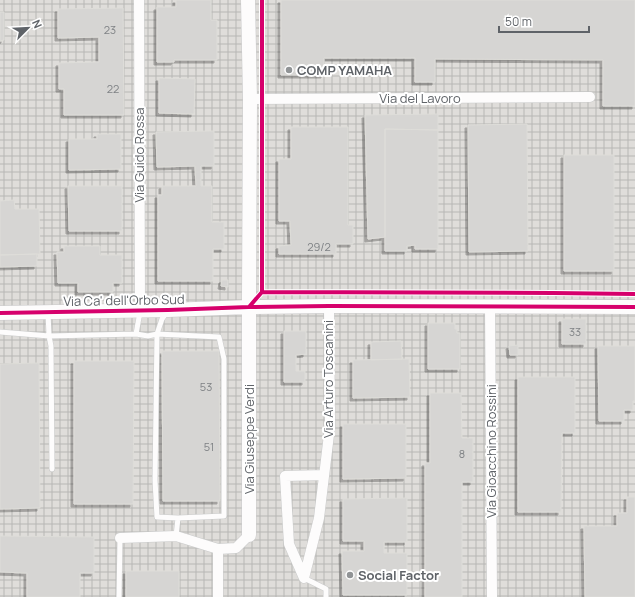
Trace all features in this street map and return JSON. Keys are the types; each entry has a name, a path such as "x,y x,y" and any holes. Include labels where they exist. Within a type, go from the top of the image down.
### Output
{"street":[{"name":"Via Guido Rossa","path":"139,0 140,310"},
{"path":"248,0 250,99 249,307"},
{"name":"Via del Lavoro","path":"250,99 590,97"},
{"name":"Via Ca' dell'Orbo Sud","path":"0,313 328,306 635,307"},
{"name":"Via Arturo Toscanini","path":"304,578 319,518 330,426 328,306"},
{"name":"Via Gioacchino Rossini","path":"490,306 492,597"},
{"name":"Via Giuseppe Verdi","path":"120,538 176,536 218,549 236,548 249,535 249,307"},
{"path":"304,578 289,544 286,476 324,475"},
{"path":"218,549 218,597"}],"lane":[{"path":"136,334 140,310"},
{"path":"0,332 49,336 136,334 148,336 157,334 219,337 224,359 224,516 178,518 157,517 155,480 157,334 162,320 168,310"},
{"path":"48,312 51,346 52,469"},
{"path":"176,536 178,518"},
{"path":"119,597 120,538"},
{"path":"304,578 326,589 326,597"}],"shaded area":[{"path":"0,0 635,0 635,597 0,597"}],"building":[{"path":"176,0 211,0 211,20 217,20 217,60 174,60 174,62 157,62 157,7 176,7"},
{"path":"281,0 635,0 635,106 603,106 603,60 435,59 435,82 415,82 415,58 324,58 324,75 281,75"},
{"path":"123,8 124,115 64,115 64,89 59,89 59,63 99,62 99,37 58,38 58,9"},
{"path":"0,12 4,12 4,40 0,41"},
{"path":"159,78 195,79 194,114 159,113"},
{"path":"438,114 438,130 385,129 385,237 368,239 365,115"},
{"path":"527,124 528,251 469,252 468,125"},
{"path":"291,127 348,127 348,225 353,225 353,244 336,244 336,254 279,254 279,246 291,245 290,221 279,221 279,159 291,159"},
{"path":"385,129 438,130 438,249 415,249 415,245 407,246 407,251 385,251"},
{"path":"214,131 214,166 201,166 201,186 212,186 212,222 224,222 224,249 213,249 213,281 158,281 158,195 162,195 162,186 196,186 195,166 157,167 156,132"},
{"path":"97,134 121,134 121,169 69,170 69,139 97,139"},
{"path":"564,155 614,155 614,271 564,271"},
{"path":"68,186 122,186 122,231 69,231"},
{"path":"14,200 15,209 39,209 40,254 0,255 0,201"},
{"path":"64,246 100,246 100,255 122,255 122,283 113,283 113,292 78,292 78,283 58,283 57,252 64,252"},
{"path":"37,254 37,266 0,267 0,255"},
{"path":"222,280 228,280 228,287 221,286"},
{"path":"562,319 586,319 586,344 562,344"},
{"path":"428,323 455,323 457,333 460,333 460,369 428,369"},
{"path":"284,331 306,331 306,354 296,355 296,371 305,371 305,382 284,382"},
{"path":"401,341 402,359 371,360 371,342"},
{"path":"518,345 518,355 510,355 509,346"},
{"path":"598,346 635,346 635,401 633,401 633,410 624,410 624,421 599,421"},
{"path":"162,351 219,351 220,501 163,501"},
{"path":"409,359 410,397 353,398 353,360"},
{"path":"74,361 134,361 133,504 74,504"},
{"path":"39,363 40,508 0,509 0,364"},
{"path":"518,377 575,377 575,433 562,433 561,512 518,512"},
{"path":"430,393 461,393 462,438 473,438 473,482 462,482 462,597 425,597 425,463 430,463"},
{"path":"343,424 406,424 406,478 343,479"},
{"path":"627,497 635,497 635,597 585,597 584,526 617,526 617,513 627,513"},
{"path":"407,498 407,542 384,542 384,553 407,553 407,595 343,595 342,551 364,551 364,541 343,541 343,499"},
{"path":"0,536 94,537 94,573 80,573 80,597 27,597 27,573 0,572"},
{"path":"126,571 179,571 179,597 126,597"}],"cycle path":[{"path":"262,0 262,292"},
{"path":"249,307 262,292 635,294"},
{"path":"0,313 329,306 635,307"}],"place":[{"name":"COMP YAMAHA","path":"289,70"},
{"name":"Social Factor","path":"350,575"}]}
